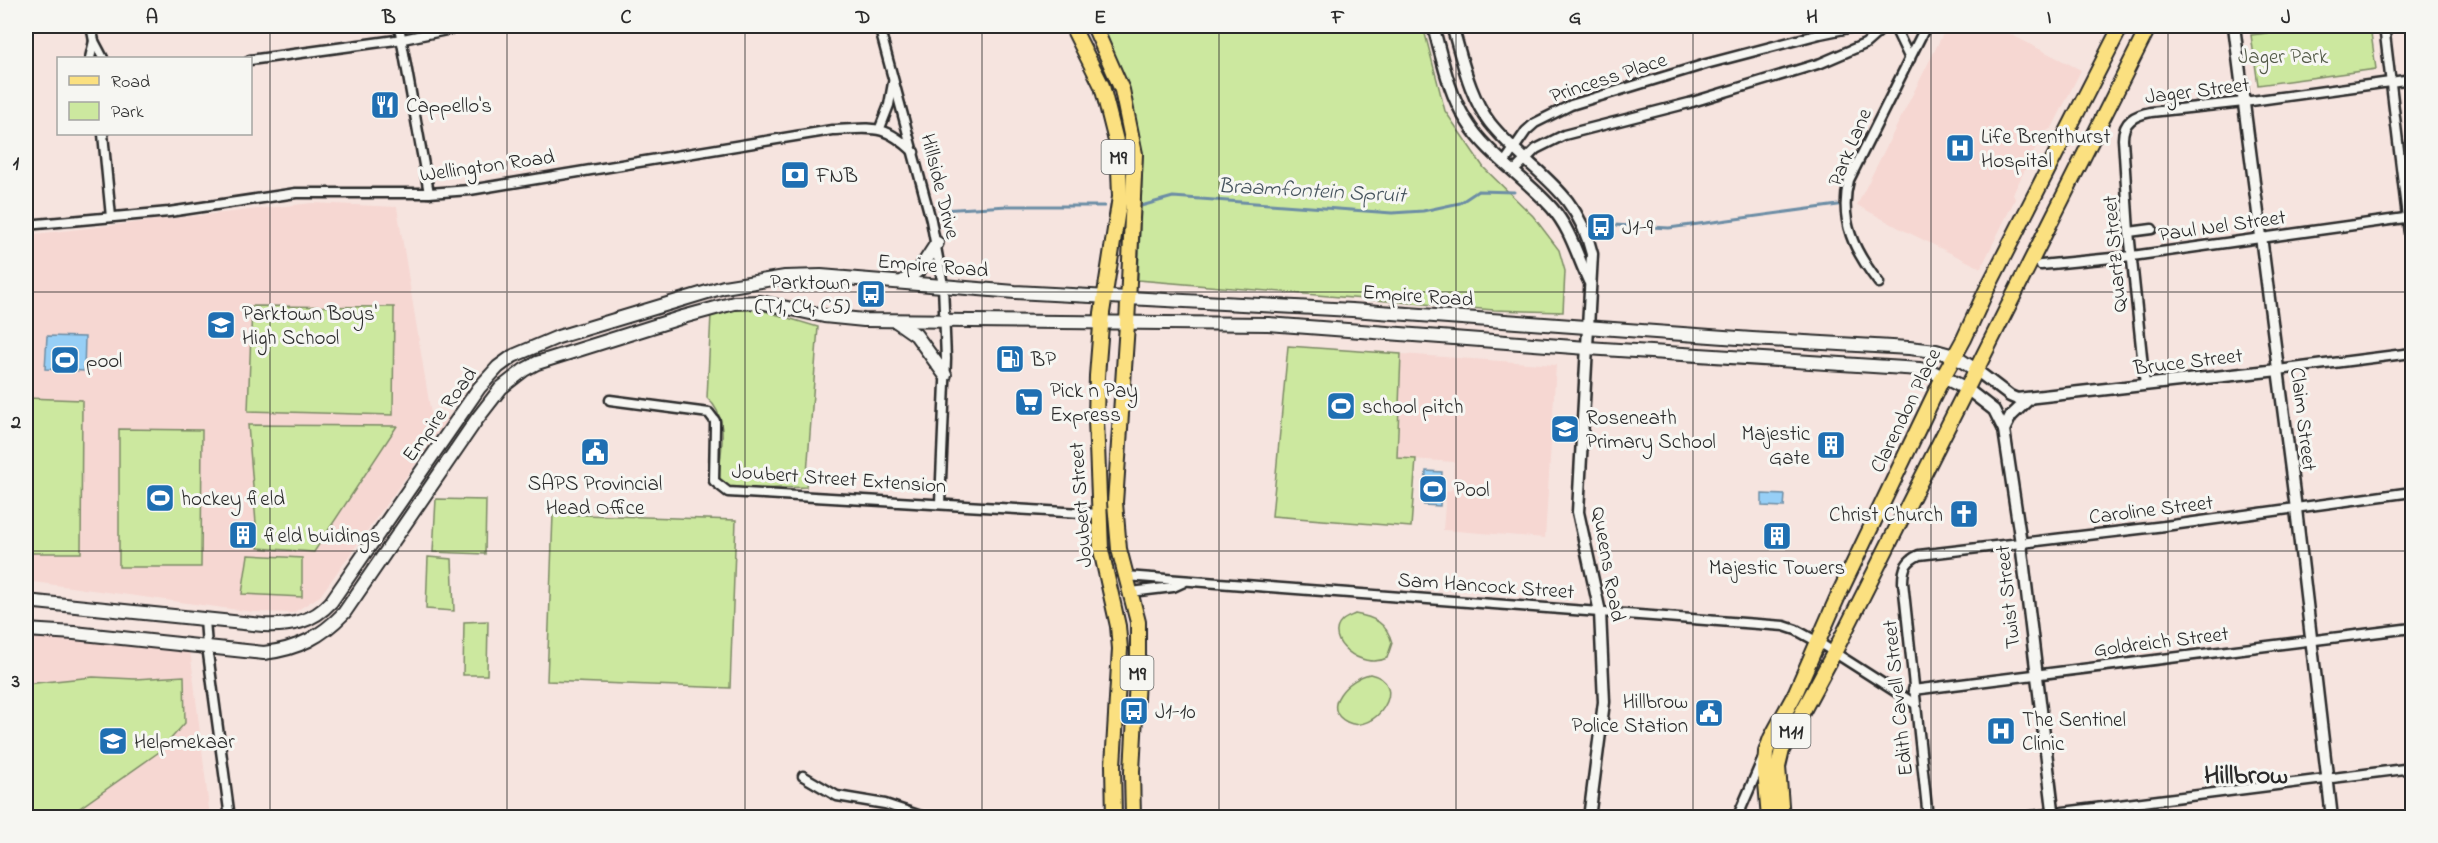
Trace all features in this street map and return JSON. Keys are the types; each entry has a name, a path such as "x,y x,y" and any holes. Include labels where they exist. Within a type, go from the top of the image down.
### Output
{"main road":[{"name":"M9","path":"1072,26 1102,86 1116,141 1120,197 1106,297"},
{"name":"M9","path":"1094,26 1122,90 1133,139 1135,171 1128,298"},
{"name":"Clarendon Place","path":"1766,752 1872,523 1943,377 2121,26"},
{"name":"M11","path":"1782,818 1778,780 1779,759 2149,26"},
{"path":"902,282 925,264 936,243"},
{"name":"Empire Road","path":"26,601 284,626 309,620 325,609 479,388 498,367 521,352 558,337 740,284 785,277 821,276 1106,297 1340,309 1909,348 1954,356 1976,370"},
{"name":"Joubert Street","path":"1106,297 1101,324 1096,408 1103,566 1116,616 1120,649 1113,765 1114,818"},
{"name":"Joubert Street","path":"1128,298 1115,503 1116,531 1138,622 1138,661 1131,771 1133,818"},
{"name":"Empire Road","path":"26,630 264,653 283,651 309,641 330,627 360,591 492,398 511,379 537,363 683,317 741,303 774,304 841,318 1101,324 1302,325 1587,348 1913,369 1933,372 1966,389"},
{"path":"895,320 916,335 945,375"},
{"path":"1766,752 1765,786 1769,818"}],"street":[{"path":"91,26 94,41 102,57"},
{"path":"399,26 429,193"},
{"path":"252,60 403,39 466,26"},
{"name":"Hillside Drive","path":"879,26 914,152 944,285 946,321 940,503"},
{"name":"Queens Road","path":"1433,26 1453,94 1473,131 1561,219 1589,281"},
{"name":"Queens Road","path":"1452,26 1475,97 1490,123 1562,192 1580,219 1592,254 1578,512 1600,612 1604,702 1589,818"},
{"name":"Princess Place","path":"1504,163 1526,131 1535,123 1571,105 1706,64 1820,34 1859,26 1882,29 1893,26"},
{"path":"1893,26 1910,59"},
{"name":"Park Lane","path":"1879,283 1860,258 1850,237 1846,222 1846,191 1849,180 1926,26"},
{"name":"Claim Street","path":"2234,26 2296,509 2332,818"},
{"path":"2384,26 2390,84 2410,217 2412,258"},
{"name":"Princess Place","path":"1514,171 1536,149 1564,135 1689,103 1821,63 1865,44 1882,29"},
{"path":"90,57 94,41"},
{"path":"892,69 892,93 880,128 903,142 914,152"},
{"name":"Jager Street","path":"2129,121 2141,114 2151,112 2390,84 2412,79"},
{"name":"Quartz Street","path":"2129,121 2124,127 2122,139 2145,385"},
{"name":"Wellington Road","path":"26,225 169,212 296,193 429,193 470,189 832,130 880,128"},
{"path":"103,135 111,217"},
{"name":"Paul Nel Street","path":"2041,265 2132,256 2410,217"},
{"path":"2129,232 2152,229"},
{"name":"Bruce Street","path":"1976,370 2010,396 2017,399 2030,399 2412,353"},
{"name":"Twist Street","path":"1966,389 1994,410 2004,430 2021,543 2053,815"},
{"path":"2004,430 2011,416 2030,399"},
{"name":"Joubert Street Extension","path":"610,400 709,413 716,427 714,481 728,492 1099,514"},
{"name":"Caroline Street","path":"1903,574 1908,562 1919,555 2296,509 2412,492"},
{"name":"Edith Cavell Street","path":"1903,574 1913,690 1928,818"},
{"name":"Sam Hancock Street","path":"1126,576 1784,626 1818,642"},
{"name":"Sam Hancock Street","path":"1131,592 1173,587 1184,582"},
{"path":"205,620 230,818"},
{"name":"Goldreich Street","path":"1913,690 2412,628"},
{"path":"1818,642 1915,704"},
{"name":"Clarendon Place","path":"1737,818 1766,752"},
{"path":"2016,818 2412,768"},
{"path":"803,776 837,796 885,804 927,818"}],"shaded area":[{"name":"Life Brenthurst Hospital","path":"1947,26 1994,26 2081,70 2052,128 2043,133 2013,194 2015,199 1981,268 1857,205"},
{"name":"Parktown Boys' High School","path":"312,203 397,207 431,414 450,416 320,596 293,613 253,612 26,581 26,235"},
{"path":"1401,354 1556,365 1545,538 1443,530 1446,492 1453,489 1454,462 1398,458"},
{"name":"Helpmekaar","path":"26,636 187,647 191,657 210,817 26,818"}],"green space":[{"path":"1100,26 1423,26 1445,111 1484,168 1533,216 1559,250 1565,271 1563,312 1494,310 1138,280 1143,153 1114,54"},
{"name":"Jager Park","path":"2324,26 2370,26 2376,69 2258,85 2251,35"},
{"path":"252,306 394,307 393,415 248,411"},
{"path":"734,309 758,309 818,327 806,487 733,490 718,482 722,426 714,406 707,398 711,314"},
{"name":"school pitch","path":"1288,346 1401,354 1397,458 1416,459 1411,527 1272,516"},
{"path":"26,398 82,400 81,553 26,553"},
{"path":"248,425 397,426 314,552 258,548"},
{"name":"hockey field","path":"119,429 202,430 201,567 119,567"},
{"path":"436,499 486,500 485,554 433,552"},
{"path":"553,514 736,520 730,688 547,681"},
{"path":"248,555 302,558 302,597 242,594"},
{"path":"428,557 452,559 454,611 426,609"},
{"path":"1355,614 1374,619 1387,630 1392,643 1387,658 1377,661 1356,657 1341,644 1337,636 1337,628 1343,620"},
{"path":"488,621 487,675 463,675 464,622"},
{"path":"1370,674 1382,679 1388,687 1388,697 1384,707 1368,722 1357,724 1347,722 1339,716 1336,702 1346,687"},
{"path":"184,676 185,723 159,752 67,817 26,817 26,684 93,677 135,679"}],"water":[{"name":"pool","path":"47,336 85,337 84,371 45,369"},
{"name":"Pool","path":"1426,471 1442,472 1440,506 1424,505"},
{"path":"1762,494 1785,495 1784,507 1762,506"}],"waterway":[{"name":"Braamfontein Spruit","path":"1141,206 1173,197 1392,213 1423,211 1460,203 1478,191 1514,192"},
{"path":"1614,225 1669,228 1838,205"},
{"path":"940,210 1008,206 1104,206"}],"place":[{"name":"Cappello's","path":"385,105"},
{"name":"Life Brenthurst Hospital","path":"1960,148"},
{"name":"FNB","path":"795,175"},
{"name":"J1-9","path":"1601,227"},
{"name":"Parktown (T1, C4, C5)","path":"871,294"},
{"name":"Parktown Boys' High School","path":"221,325"},
{"name":"BP","path":"1010,359"},
{"name":"pool","path":"65,360"},
{"name":"Pick n Pay Express","path":"1029,402"},
{"name":"school pitch","path":"1341,406"},
{"name":"Roseneath Primary School","path":"1565,429"},
{"name":"Majestic Gate","path":"1831,445"},
{"name":"SAPS Provincial Head Office","path":"595,452"},
{"name":"Pool","path":"1433,489"},
{"name":"hockey field","path":"160,498"},
{"name":"Christ Church","path":"1964,514"},
{"name":"field buidings","path":"243,535"},
{"name":"Majestic Towers","path":"1777,536"},
{"name":"J1-10","path":"1134,711"},
{"name":"Hillbrow Police Station","path":"1709,713"},
{"name":"The Sentinel Clinic","path":"2001,731"},
{"name":"Helpmekaar","path":"113,741"}],"district":[{"name":"Hillbrow","path":"2246,774"}]}
